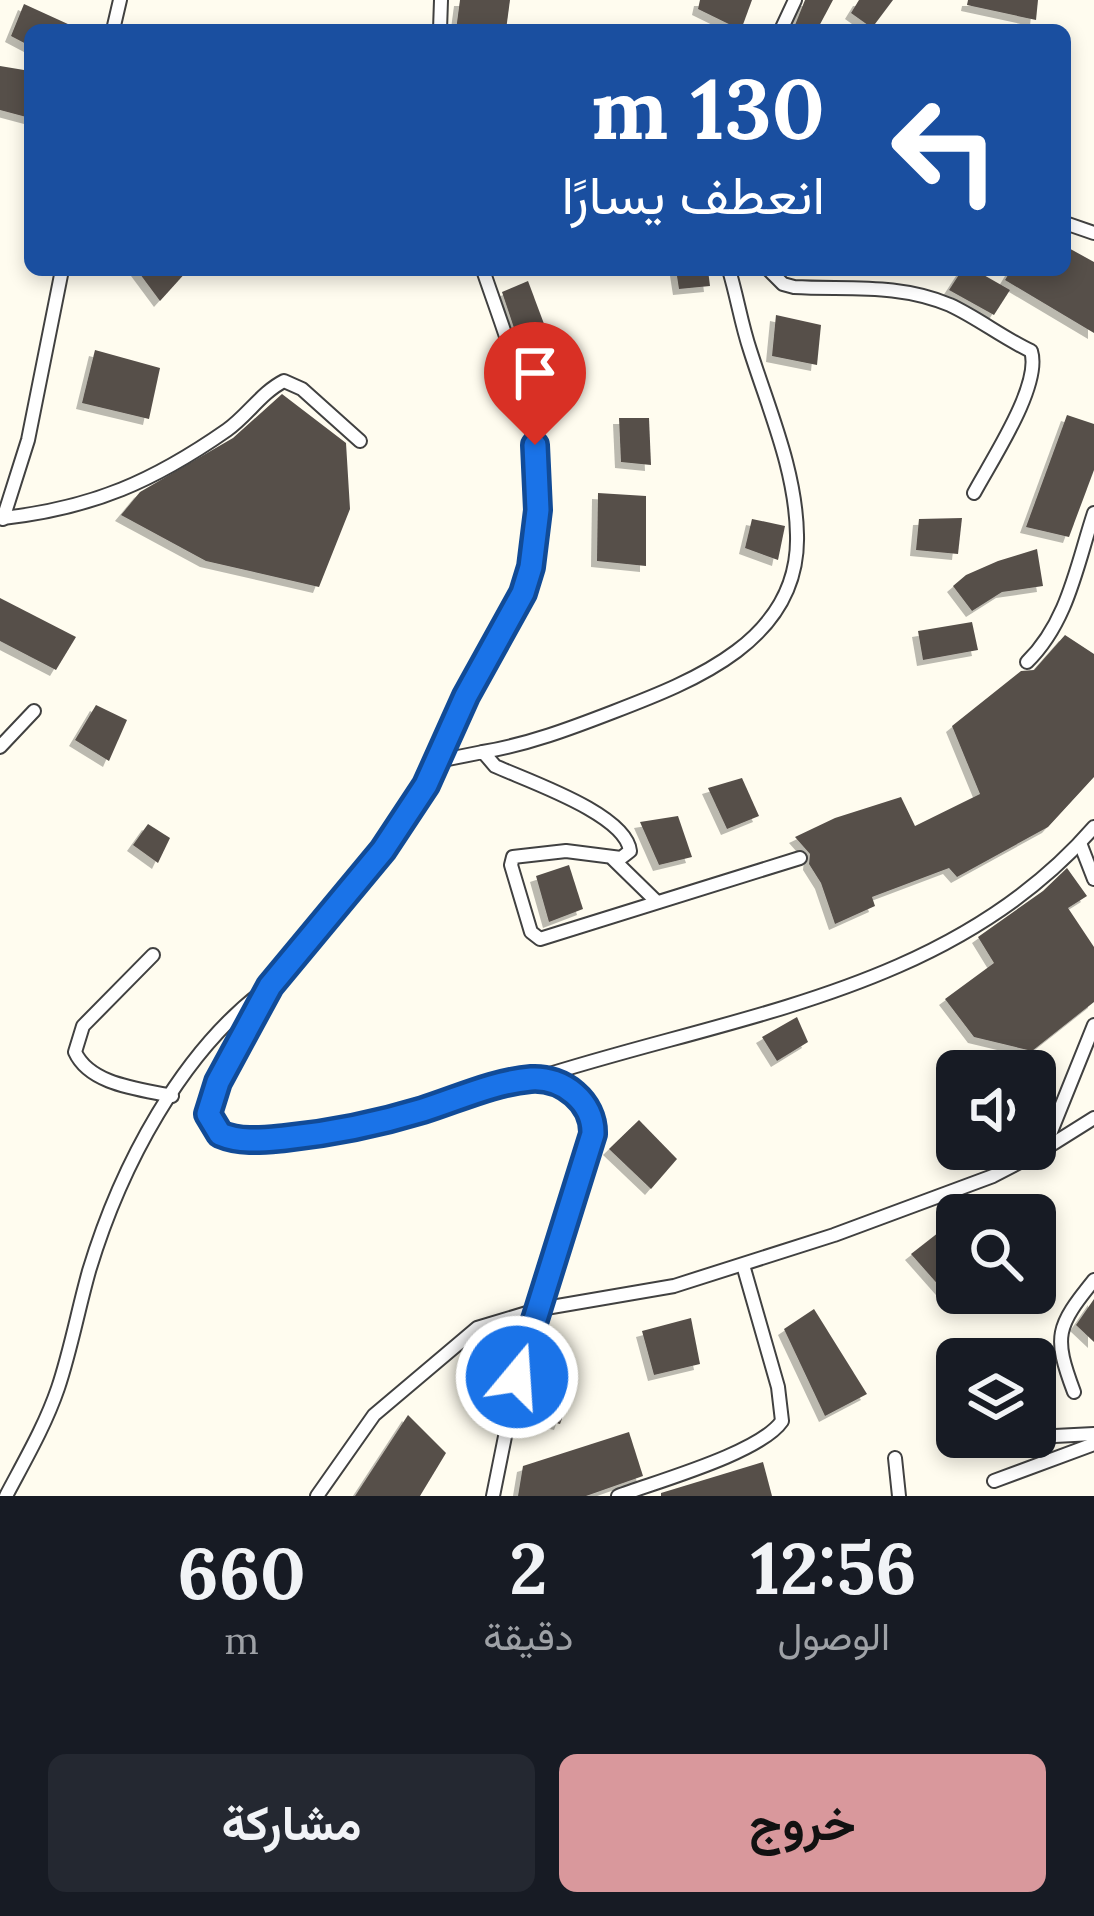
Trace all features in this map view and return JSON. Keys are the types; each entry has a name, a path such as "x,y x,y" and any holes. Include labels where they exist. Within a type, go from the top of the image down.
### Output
{"street":[{"path":"61,276 28,440 2,521 123,492 212,440 284,381 302,389 360,441"},
{"path":"6,1487 29,1458 57,1391 90,1269 131,1162 188,1070 231,1018 270,986 404,821 523,593 535,538 535,445 485,276"},
{"path":"437,761 533,743 680,687 733,657 775,612 794,559 794,503 731,276"},
{"path":"775,276 794,287 863,285 910,292 951,306 1031,351 1033,371 1021,404 974,493"},
{"path":"1027,662 1045,641 1067,598 1094,513"},
{"path":"0,747 34,711"},
{"path":"482,752 499,769 621,829 630,851 613,859"},
{"path":"270,986 210,1103 212,1126 229,1138 341,1132 752,1019 916,961 979,926 1042,879 1094,827"},
{"path":"1080,844 1094,879"},
{"path":"657,902 613,859 566,851 513,857 534,936 547,938 800,858"},
{"path":"153,956 83,1027 75,1052 84,1066 106,1078 172,1096"},
{"path":"1056,1118 1094,1024"},
{"path":"493,1496 517,1377 593,1134 590,1108 577,1095 537,1078"},
{"path":"1056,1142 1094,1118"},
{"path":"317,1496 374,1415 478,1328 539,1309 645,1293 743,1265 945,1196 1000,1170"},
{"path":"618,1496 746,1448 775,1432 782,1421 778,1387 743,1265"},
{"path":"1074,1393 1061,1354 1060,1334 1094,1280"},
{"path":"1056,1435 1094,1434"},
{"path":"994,1481 1094,1444"},
{"path":"895,1458 899,1496"}],"building":[{"path":"460,0 510,0 507,24 457,24"},
{"path":"700,0 752,0 743,24 729,24 698,9"},
{"path":"805,0 833,0 820,24 795,24"},
{"path":"859,0 893,0 875,24 851,13"},
{"path":"968,0 1038,0 1036,20 967,5"},
{"path":"24,4 68,24 24,24 24,43 11,36"},
{"path":"0,66 24,70 24,116 0,110"},
{"path":"1071,249 1094,262 1094,333 1005,280 1007,276 1071,276"},
{"path":"141,276 183,276 160,301"},
{"path":"677,276 709,276 710,286 679,289"},
{"path":"958,276 986,276 1010,290 994,315 949,290"},
{"path":"528,281 553,348 524,358 502,292"},
{"path":"776,315 821,325 817,365 772,356"},
{"path":"95,350 160,368 149,419 82,403"},
{"path":"282,394 346,443 350,509 319,587 206,561 121,515 140,492 233,438"},
{"path":"1067,415 1094,424 1094,470 1069,537 1026,527"},
{"path":"619,418 649,418 651,465 621,462"},
{"path":"598,493 646,496 646,566 597,561"},
{"path":"962,518 958,554 916,550 919,519"},
{"path":"752,519 785,526 778,560 745,548"},
{"path":"1037,549 1043,586 1002,592 972,611 953,586 966,575"},
{"path":"0,598 76,637 56,670 0,641"},
{"path":"972,622 978,650 923,660 918,631"},
{"path":"1065,635 1094,654 1094,777 1048,827 957,877 949,868 872,897 875,906 835,924 809,864 810,854 795,837 835,818 901,797 915,826 980,794 952,726 1021,671 1034,670"},
{"path":"96,705 127,720 109,761 75,740"},
{"path":"742,778 759,816 727,829 708,788"},
{"path":"678,816 692,857 659,865 640,822"},
{"path":"148,824 170,838 158,863 133,845"},
{"path":"569,865 583,909 549,922 536,876"},
{"path":"1067,868 1087,896 1068,908 1094,947 1094,1002 1033,1050 974,1037 945,999 994,963 978,937"},
{"path":"797,1017 808,1042 777,1061 762,1037"},
{"path":"639,1120 677,1159 651,1189 609,1149"},
{"path":"936,1234 936,1282 911,1254"},
{"path":"1094,1299 1094,1342 1076,1325"},
{"path":"814,1309 867,1394 825,1416 784,1329"},
{"path":"691,1318 700,1364 654,1375 642,1331"},
{"path":"534,1370 575,1383 560,1424 523,1415"},
{"path":"408,1415 446,1453 420,1496 355,1496"},
{"path":"629,1432 643,1476 586,1496 518,1496 523,1466"},
{"path":"763,1462 772,1496 661,1496 661,1493"}],"route":[{"path":"517,1377 593,1134 590,1108 584,1101 537,1078 341,1132 258,1140 220,1134 208,1114 218,1082 270,986 383,850 426,785 466,696 523,593 538,510 535,445"}]}
